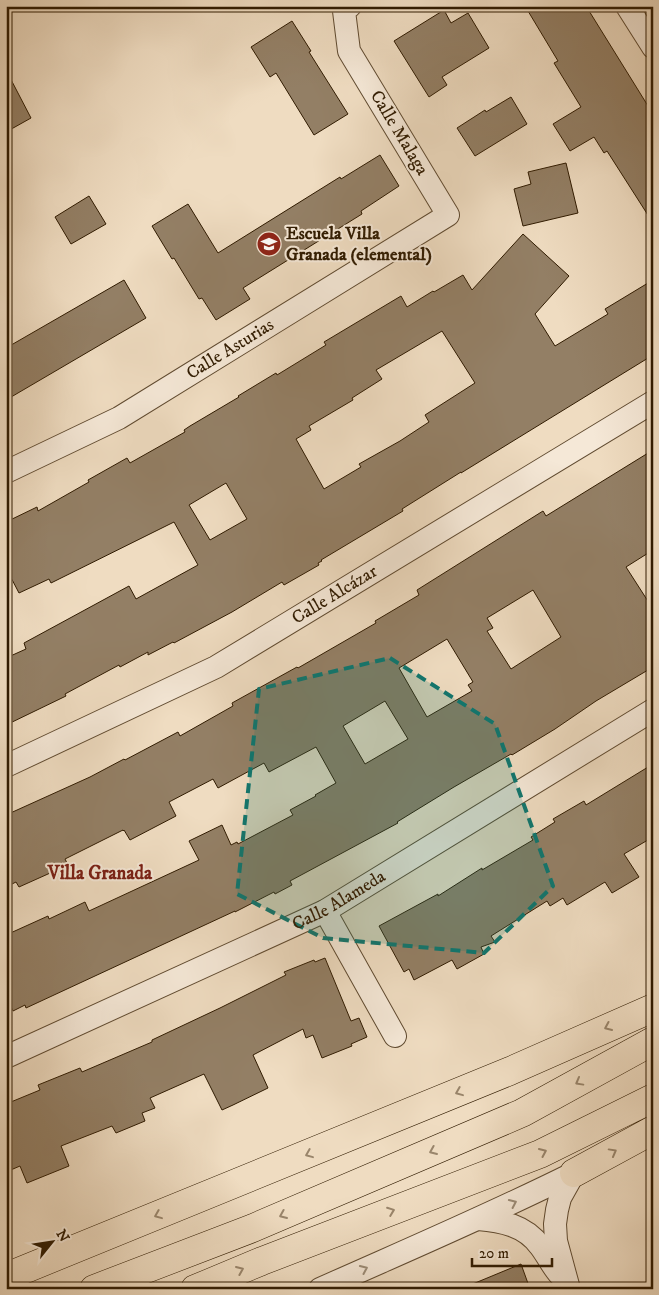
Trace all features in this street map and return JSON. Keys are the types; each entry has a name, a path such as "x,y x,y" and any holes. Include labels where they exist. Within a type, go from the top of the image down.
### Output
{"highway":[{"path":"6,1278 510,1071 653,1008"},
{"path":"102,1286 253,1228 522,1113 653,1041"},
{"path":"195,1289 271,1257 540,1154 653,1098"},
{"path":"574,1173 653,1130"}],"street":[{"name":"Calle Malaga","path":"350,6 344,11 349,52 448,215"},
{"path":"627,6 653,47"},
{"name":"Calle Asturias","path":"6,472 120,418 448,215"},
{"name":"Calle Alcázar","path":"6,766 216,668 653,402"},
{"name":"Calle Alameda","path":"6,1057 325,911 653,710"},
{"path":"325,911 394,1036"},
{"path":"320,1289 535,1193 574,1173"},
{"path":"568,1286 556,1242 555,1224 556,1210 560,1198 574,1173"},
{"path":"478,1219 501,1221 516,1226 529,1234 539,1244 555,1270 568,1286"}],"highlighted area":[{"path":"390,658 495,724 553,886 484,953 323,938 237,894 259,689"}],"building":[{"path":"525,6 586,6 653,114 653,223 607,151 604,153 594,137 570,151 553,124 581,107 554,63 558,61"},
{"path":"444,10 451,23 468,13 489,48 442,77 447,85 429,97 394,41"},
{"path":"292,21 348,114 314,135 276,73 270,77 251,47"},
{"path":"6,70 31,118 6,132"},
{"path":"511,97 527,124 475,156 457,128 485,110 486,112"},
{"path":"380,155 399,186 361,211 362,214 243,288 250,299 216,320 202,298 199,299 152,226 188,204 218,253 340,177 341,179"},
{"path":"566,163 578,213 523,226 514,189 531,184 528,172"},
{"path":"89,196 106,224 71,244 55,217"},
{"path":"523,234 569,276 535,314 555,346 608,314 605,309 653,280 653,355 402,509 403,511 321,560 318,563 319,565 284,585 282,582 232,612 174,643 148,655 148,652 120,667 119,665 65,694 66,696 6,725 6,658 26,649 24,643 129,586 136,599 198,565 174,522 51,583 49,579 19,593 6,568 6,522 37,507 38,511 127,458 130,463 185,432 184,430 190,426 276,373 277,375 326,345 324,342 401,296 407,307 463,275 472,290","holes":["442,331 475,383 425,415 429,422 359,464 361,467 324,489 296,439 311,430 309,426 353,400 352,398 382,379 376,370","226,483 247,519 210,540 189,505"]},
{"path":"124,280 146,318 6,400 6,348"},
{"path":"653,450 653,550 626,567 653,609 653,667 596,701 555,729 454,787 398,823 290,881 292,885 26,1008 25,1005 13,1011 6,995 6,935 48,916 49,919 85,902 89,911 199,860 189,841 222,825 231,845 237,842 238,844 293,815 290,810 336,783 316,747 269,772 264,763 218,788 213,779 169,802 176,816 130,840 123,830 65,859 68,865 19,887 16,882 6,887 6,815 90,777 178,732 180,736 233,706 232,703 376,623 375,621 419,595 417,590 543,511 546,516","holes":["533,590 561,637 511,669 487,631 493,628 487,618","447,639 473,682 468,685 472,691 427,717 399,668","385,701 408,739 365,764 343,726"]},
{"path":"653,764 653,837 624,854 639,877 612,893 605,882 567,905 563,898 550,906 547,901 491,936 495,942 481,947 484,954 457,969 452,960 414,980 409,969 404,972 379,926 438,894 438,896 482,868 482,870 533,840 531,837 555,822 553,819 584,801 586,805"},
{"path":"325,958 351,1021 359,1018 367,1037 351,1044 352,1046 322,1058 313,1035 306,1038 303,1029 253,1055 268,1088 233,1105 222,1110 204,1074 150,1098 155,1108 142,1113 145,1121 116,1133 112,1126 61,1146 69,1166 27,1183 20,1166 6,1172 6,1104 40,1090 38,1085 80,1068 82,1072 152,1042 152,1040 286,975 284,972 314,960 315,962"},
{"path":"521,1264 530,1289 463,1289 463,1288"}],"place":[{"name":"Escuela Villa Granada (elemental)","path":"269,244"}],"district":[{"name":"Villa Granada","path":"100,873"}]}
